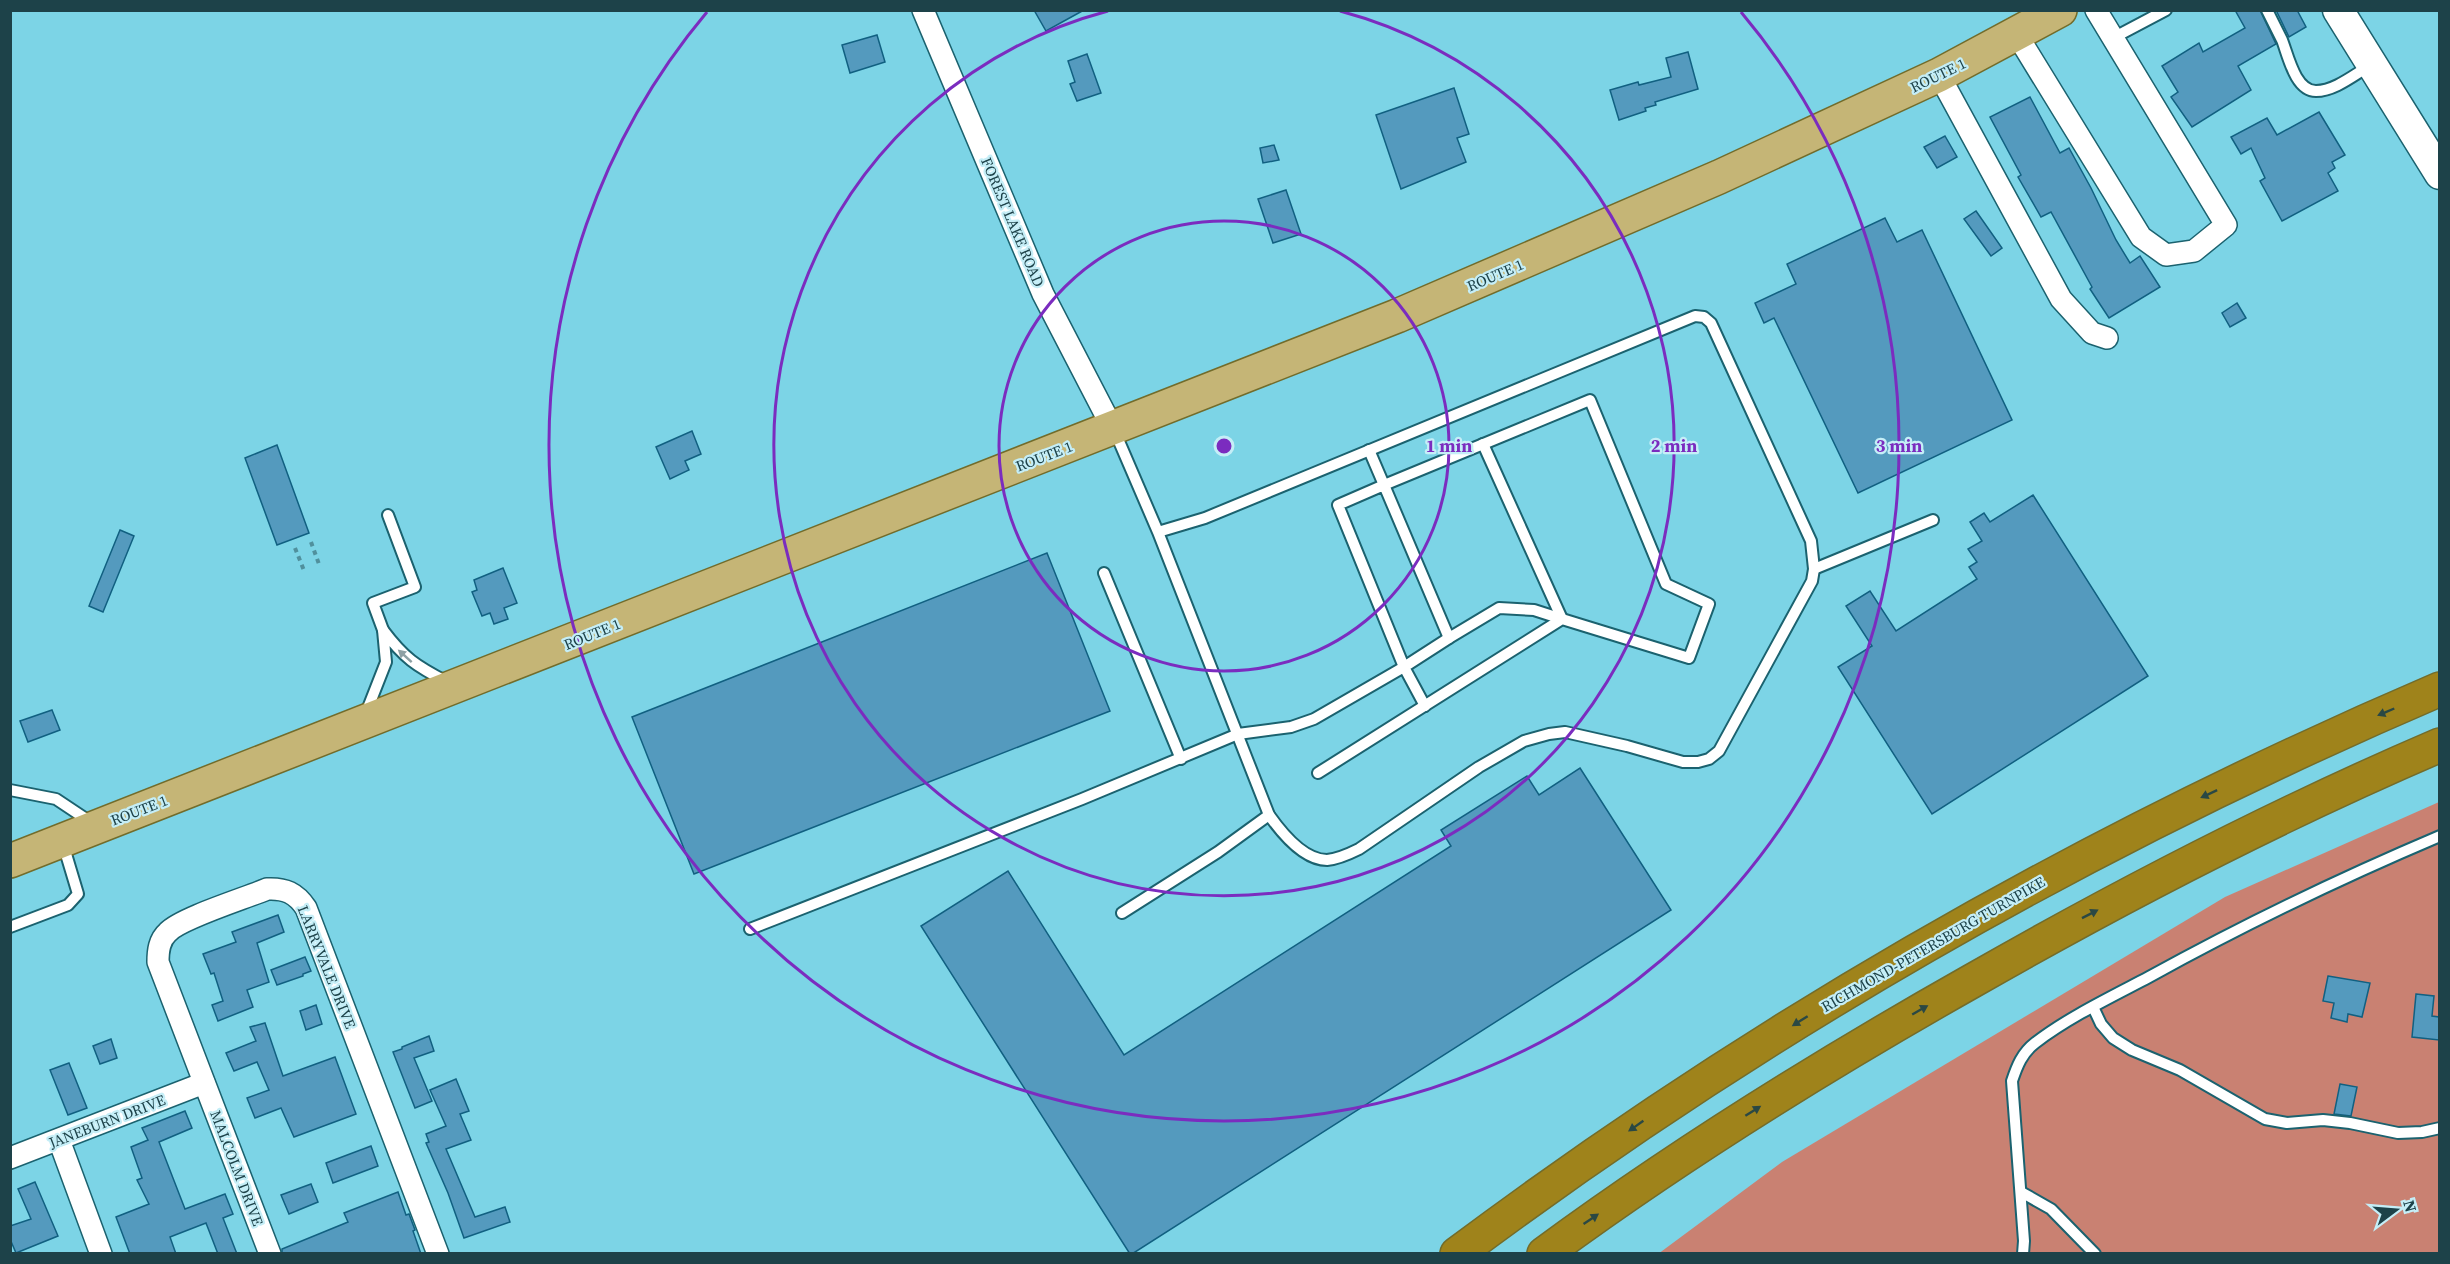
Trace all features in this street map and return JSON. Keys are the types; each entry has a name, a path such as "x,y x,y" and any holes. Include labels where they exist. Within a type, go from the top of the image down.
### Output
{"highway":[{"name":"RICHMOND-PETERSBURG TURNPIKE","path":"1457,1254 1532,1197 1672,1101 1812,1013 1980,914 2193,801 2336,733 2439,689"},
{"path":"1544,1254 1740,1119 1854,1049 2059,931 2252,831 2439,745"}],"main road":[{"name":"ROUTE 1","path":"10,861 1397,316 1658,206 1940,75 2060,10"}],"street":[{"name":"FOREST LAKE ROAD","path":"923,10 1043,294 1113,429"},
{"path":"2017,35 2141,237 2166,255 2194,251 2226,225 2096,10"},
{"path":"2338,10 2439,174"},
{"path":"1940,75 2061,299 2092,333 2107,338"},
{"name":"LARRYVALE DRIVE","path":"204,1083 158,962 158,950 162,938 177,925 267,889 279,888 291,892 306,908 438,1254"},
{"name":"JANEBURN DRIVE","path":"10,1158 204,1083"},
{"name":"MALCOLM DRIVE","path":"204,1083 270,1254"},
{"path":"59,1140 101,1254"}],"lane":[{"path":"2113,38 2166,10"},
{"path":"2267,10 2295,74 2307,88 2314,91 2335,86 2371,65"},
{"path":"1113,429 1158,532 1269,814 1282,834 1297,847 1326,860 1345,856 1359,849 1479,767 1524,741 1549,734 1565,732 1683,762 1709,759 1719,751 1812,581 1815,568 1811,541 1711,323 1704,318 1688,318 1205,518 1158,532"},
{"path":"750,929 1181,759 1238,734 1291,727 1314,719 1404,667 1499,608 1534,610 1689,658 1709,604 1666,584 1590,399 1338,505 1404,667 1425,706"},
{"path":"1484,444 1562,619"},
{"path":"1369,450 1449,638"},
{"path":"362,722 386,662 383,630 373,603 416,587 388,515"},
{"path":"1815,568 1933,520"},
{"path":"1104,573 1181,759"},
{"path":"1318,773 1562,619"},
{"path":"383,630 402,655 421,669 455,686"},
{"path":"10,790 56,799 97,826"},
{"path":"1122,913 1218,852 1269,814"},
{"path":"2023,1254 2012,1081 2017,1065 2025,1052 2035,1043 2093,1007 2205,945 2356,872 2439,836"},
{"path":"10,927 68,905 78,894 62,841"},
{"path":"2093,1007 2101,1024 2114,1038 2132,1050 2180,1070 2265,1119 2287,1123 2323,1120 2398,1133 2422,1132 2439,1128"},
{"path":"2020,1192 2051,1209 2095,1254"}],"path":[{"path":"310,542 320,567"},
{"path":"295,548 305,573"}],"shaded area":[{"path":"2439,802 2439,1253 1658,1254 1782,1162 2225,897"}],"building":[{"path":"1034,10 1084,10 1046,31"},
{"path":"2235,10 2260,10 2276,44 2238,66 2251,90 2192,127 2171,97 2178,92 2162,66 2199,43 2203,52 2245,28"},
{"path":"2276,10 2297,10 2306,27 2289,37"},
{"path":"877,35 885,62 850,73 842,45"},
{"path":"1688,52 1698,89 1655,102 1656,105 1645,108 1646,111 1619,120 1610,90 1638,82 1639,85 1671,77 1666,58"},
{"path":"1087,54 1101,93 1077,101 1070,84 1075,82 1068,61"},
{"path":"1454,88 1469,134 1457,138 1466,162 1401,189 1376,115"},
{"path":"2030,97 2060,153 2069,148 2130,263 2140,256 2160,287 2109,318 2090,289 2092,287 2051,212 2041,217 2018,177 2021,175 1990,117"},
{"path":"2319,112 2345,155 2332,162 2335,168 2328,173 2338,191 2282,221 2260,181 2265,178 2251,148 2241,154 2231,137 2267,118 2277,135"},
{"path":"1945,136 1957,157 1937,168 1924,147"},
{"path":"1274,145 1279,160 1263,163 1260,148"},
{"path":"1286,190 1301,234 1273,243 1258,199"},
{"path":"1976,211 2002,248 1991,256 1964,219"},
{"path":"1885,218 1897,242 1922,230 2012,420 1858,493 1774,318 1764,323 1755,303 1796,284 1787,264"},
{"path":"2237,303 2246,318 2230,327 2222,313"},
{"path":"692,431 701,454 685,461 689,470 670,479 656,447"},
{"path":"277,445 309,533 277,545 245,458"},
{"path":"2033,495 2148,676 1932,814 1838,667 1872,646 1846,606 1870,591 1896,631 1977,579 1969,567 1977,562 1968,549 1982,541 1970,522 1984,513 1990,522"},
{"path":"120,530 134,536 103,612 89,606"},
{"path":"1047,553 1110,711 694,874 632,717"},
{"path":"503,568 517,603 504,608 508,619 494,624 490,613 482,616 472,592 477,590 474,580"},
{"path":"52,710 60,730 28,742 20,721"},
{"path":"1580,768 1671,910 1132,1254 921,926 1008,871 1124,1055 1451,846 1441,830 1527,776 1539,795"},
{"path":"278,915 284,932 257,943 269,982 247,990 253,1007 218,1021 212,1005 223,1001 214,973 211,974 203,954 236,942 232,932"},
{"path":"305,957 311,971 277,985 271,970"},
{"path":"2328,976 2370,983 2362,1017 2348,1014 2347,1022 2331,1018 2334,1003 2323,1001"},
{"path":"2416,994 2434,996 2432,1016 2439,1017 2439,1040 2412,1037"},
{"path":"316,1005 322,1024 306,1030 300,1011"},
{"path":"265,1023 283,1076 335,1057 356,1114 294,1137 281,1108 255,1118 247,1098 269,1090 257,1062 234,1071 226,1053 256,1041 250,1027"},
{"path":"429,1036 434,1051 414,1058 432,1101 415,1108 393,1052"},
{"path":"111,1039 117,1058 100,1064 93,1046"},
{"path":"69,1063 87,1108 68,1115 50,1070"},
{"path":"456,1079 469,1111 460,1114 471,1140 446,1149 475,1217 505,1207 510,1222 464,1238 448,1193 426,1143 429,1142 426,1134 446,1126 430,1090"},
{"path":"2340,1084 2357,1087 2351,1116 2334,1114"},
{"path":"185,1111 192,1128 159,1142 185,1209 225,1194 233,1214 223,1218 237,1254 218,1254 206,1223 170,1237 176,1254 130,1254 116,1217 149,1204 137,1180 142,1178 131,1147 148,1140 142,1128"},
{"path":"371,1146 378,1166 333,1183 326,1163"},
{"path":"35,1182 58,1236 16,1253 10,1239 10,1226 31,1219 18,1189"},
{"path":"311,1184 318,1202 289,1214 281,1195"},
{"path":"398,1192 406,1215 409,1214 415,1230 413,1231 421,1254 282,1254 282,1249 348,1222 344,1213"}]}
